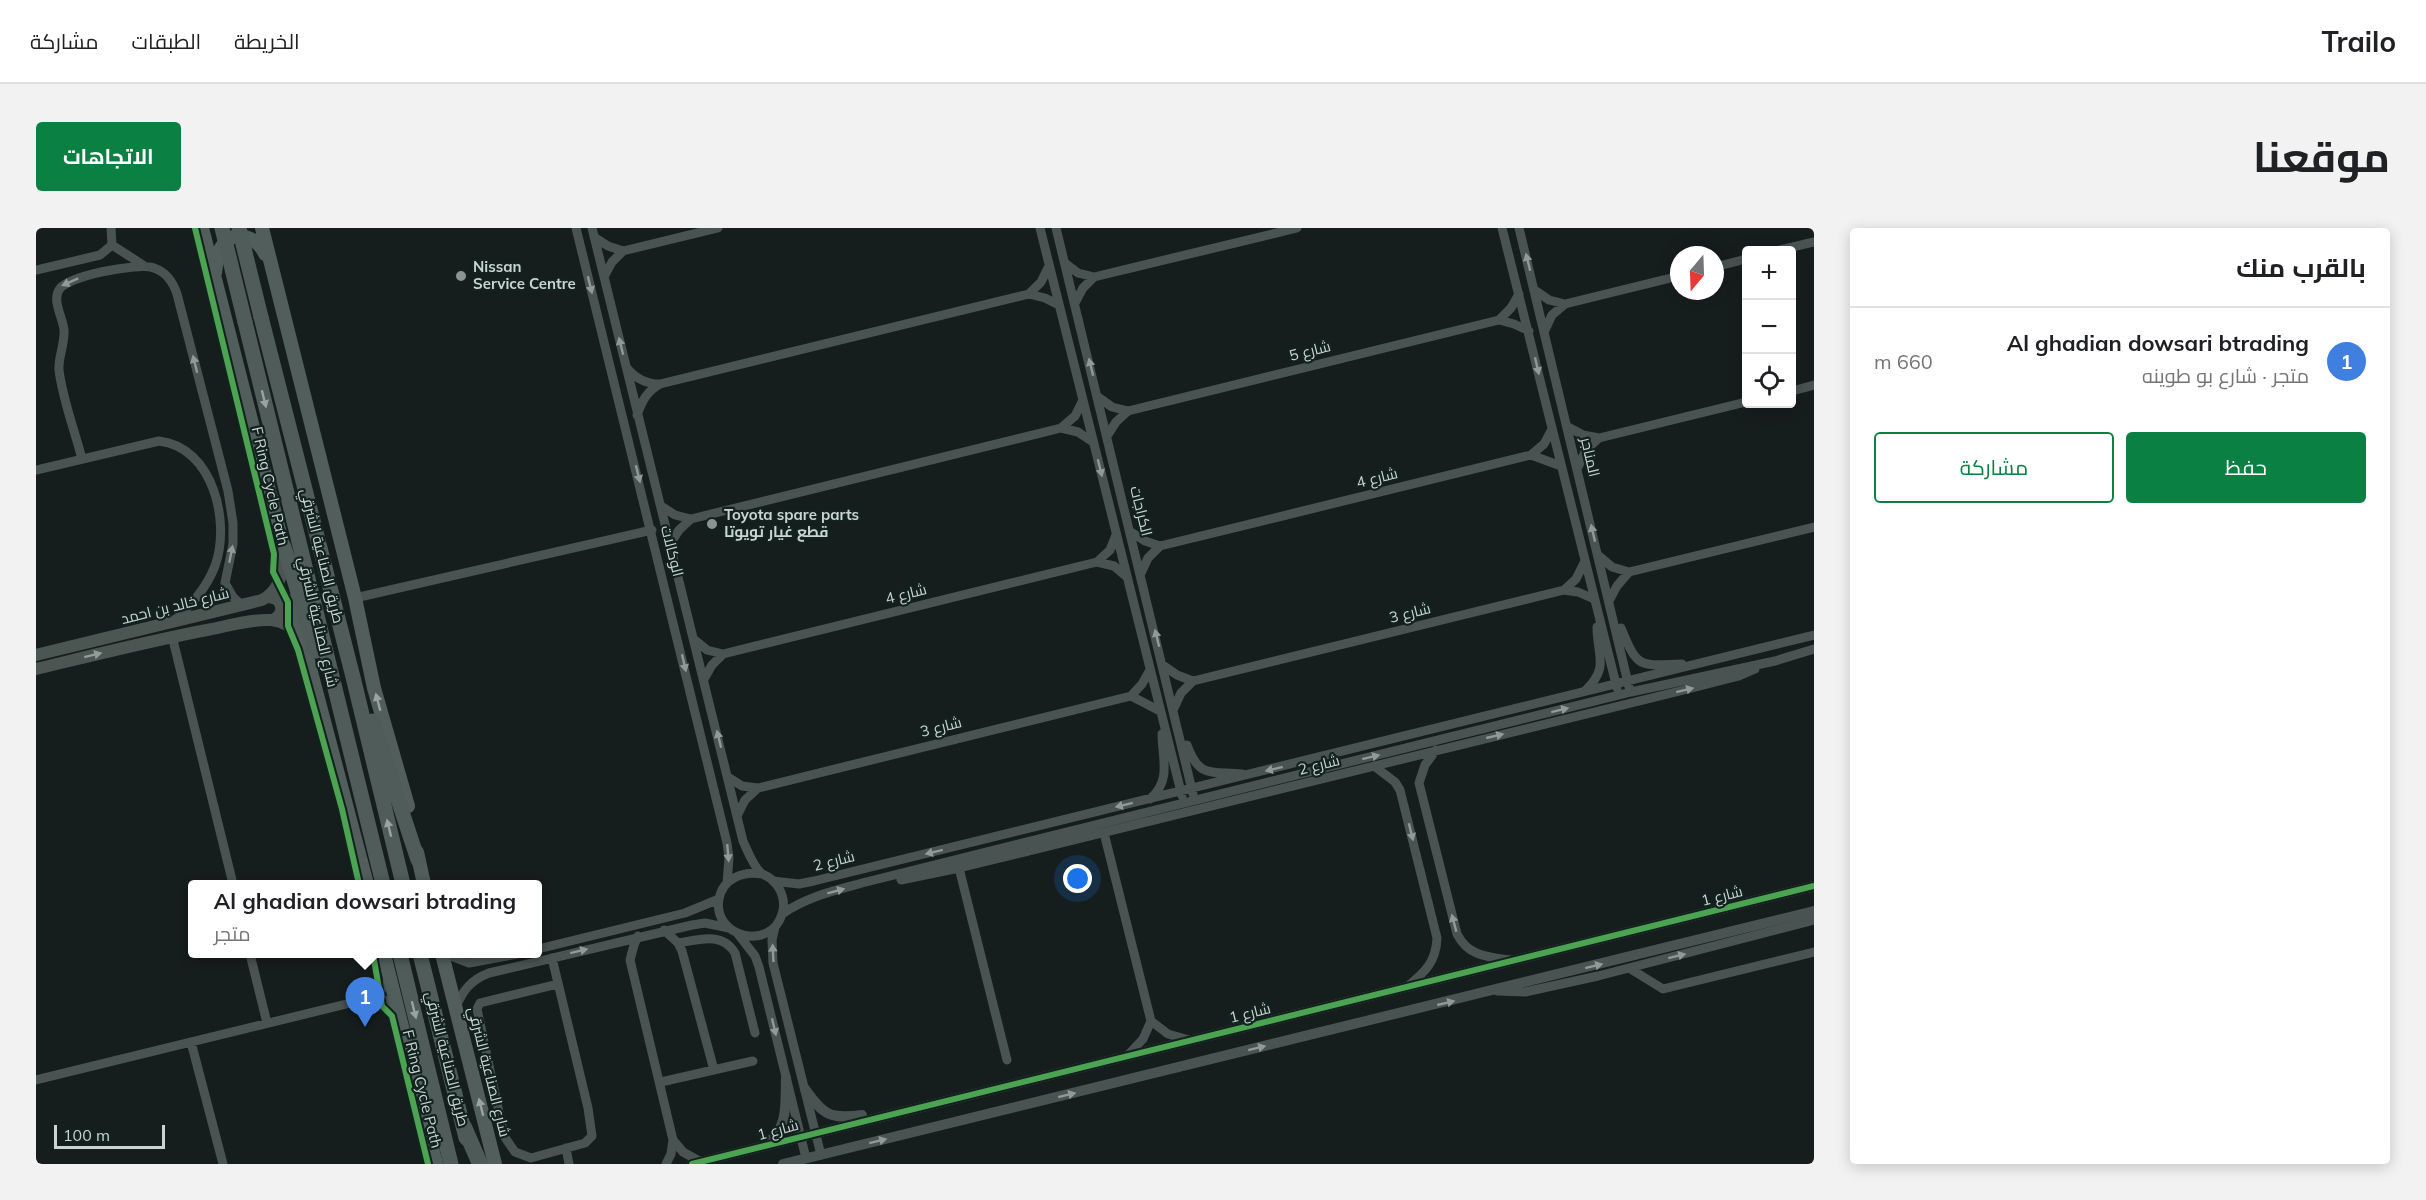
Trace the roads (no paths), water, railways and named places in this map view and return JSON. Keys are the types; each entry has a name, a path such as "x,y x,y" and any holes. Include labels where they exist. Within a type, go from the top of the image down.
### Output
{"highway":[{"name":"طريق الصناعية الشرقي","path":"222,228 382,880"},
{"name":"طريق الصناعية الشرقي","path":"239,228 353,677 402,880"},
{"path":"284,546 330,701 353,762"},
{"path":"353,677 372,722 418,860"},
{"name":"طريق الصناعية الشرقي","path":"401,958 451,1164"},
{"name":"طريق الصناعية الشرقي","path":"421,958 472,1164"},
{"path":"464,1127 480,1164"}],"main road":[{"path":"262,228 355,598 374,688 409,809 423,880"},
{"path":"266,243 267,228"},
{"name":"شارع الصناعية الشرقي","path":"204,230 284,546 302,638 366,880"},
{"path":"215,279 217,261 223,244 237,237 249,237 257,241 274,275"},
{"path":"284,546 280,579 268,597 277,599 282,608 280,614 273,620 288,626 302,638"},
{"name":"شارع خالد بن احمد","path":"36,669 171,630 268,597"},
{"name":"شارع خالد بن احمد","path":"36,655 171,630 273,620"},
{"path":"385,958 436,1164"},
{"name":"شارع الصناعية الشرقي","path":"443,958 495,1164"}],"street":[{"path":"111,228 112,245"},
{"name":"الوكالات","path":"576,228 727,843 729,858 727,883"},
{"path":"604,277 612,262 623,251 718,228"},
{"name":"الكراجات","path":"1040,228 1184,805"},
{"name":"الكراجات","path":"1056,228 1164,666 1195,802"},
{"path":"1065,263 1078,273 1094,277 1297,228"},
{"name":"المناجر","path":"1502,228 1619,695"},
{"name":"المناجر","path":"1520,228 1631,692"},
{"path":"593,232 608,246 623,251"},
{"name":"الوكالات","path":"593,232 743,841 762,874"},
{"path":"1796,246 1814,242"},
{"path":"112,245 143,266"},
{"path":"36,270 100,255 112,245"},
{"path":"1724,265 1742,260"},
{"path":"82,459 59,368 64,339 57,294 59,288 69,280 143,266 156,268 169,278 177,294 228,491 234,544 225,583 233,597 243,605"},
{"path":"1029,294 1041,282 1049,266"},
{"path":"1075,303 1083,288 1094,277"},
{"path":"1544,330 1552,315 1565,304 1670,278"},
{"path":"1536,291 1549,300 1565,304"},
{"path":"1499,320 1511,308 1519,293"},
{"path":"627,367 637,378 652,384 660,384 1029,294 1059,304"},
{"path":"1499,320 1529,331"},
{"name":"شارع 5","path":"1128,411 1499,320"},
{"path":"638,415 643,399 660,384"},
{"path":"1796,390 1814,385"},
{"path":"1098,397 1112,407 1128,411"},
{"path":"661,506 675,515 691,519 1061,428 1075,416 1083,400"},
{"path":"1568,427 1583,435 1599,438 1742,403"},
{"path":"1107,436 1116,422 1128,411"},
{"path":"1061,428 1078,432 1093,442"},
{"path":"1552,429 1544,444 1531,456 1561,466"},
{"path":"1577,468 1586,450 1599,438"},
{"path":"36,470 159,441 184,448 200,463 214,492 218,511 219,550 215,566 201,593 171,630 232,880"},
{"name":"شارع 4","path":"1160,546 1531,456"},
{"path":"670,544 679,530 691,519"},
{"path":"1598,555 1612,567 1629,572 1814,527"},
{"path":"355,598 652,530"},
{"path":"1131,532 1144,541 1160,546 1149,558 1141,573"},
{"path":"1097,562 1110,550 1116,535"},
{"path":"1564,590 1576,579 1584,561"},
{"path":"1097,562 1114,566 1127,577"},
{"name":"شارع 4","path":"723,654 1097,562"},
{"path":"1609,601 1617,586 1629,572"},
{"path":"1564,590 1578,592 1594,599"},
{"name":"شارع 3","path":"1193,681 1564,590"},
{"name":"المناجر","path":"1584,692 1596,679 1601,666 1596,610"},
{"name":"شارع 2","path":"1613,614 1631,653 1640,662 1653,665 1696,664"},
{"name":"شارع 2","path":"773,880 799,884 814,881 1814,635"},
{"path":"695,640 707,650 723,654"},
{"name":"شارع 2","path":"782,914 815,896 866,882 1184,805 1631,692 1814,649"},
{"path":"704,679 712,665 723,654"},
{"name":"شارع 2","path":"866,882 894,881 959,868 1104,833 1710,684 1739,676 1775,660"},
{"path":"1164,666 1177,675 1193,681 1181,693 1174,708"},
{"path":"1150,670 1142,684 1131,696 1160,711"},
{"name":"شارع 3","path":"758,788 1131,696"},
{"name":"الكراجات","path":"1150,799 1159,790 1165,773 1163,723"},
{"name":"شارع 2","path":"1179,729 1199,768 1213,773 1251,774"},
{"path":"1436,750 1425,765 1419,783 1457,934 1469,950 1478,955 1515,960"},
{"path":"1374,766 1395,782 1400,790 1437,938 1437,950 1429,967 1408,986"},
{"path":"728,777 742,786 758,788"},
{"path":"737,816 745,800 758,788"},
{"path":"1104,833 1151,1021 1143,1039 1129,1054"},
{"path":"959,868 1007,1060"},
{"path":"806,1158 766,992 755,956 720,915 719,899 727,883 743,873 762,874 773,880 782,896 782,914 775,927 772,940 773,963 821,1155"},
{"name":"شارع 1","path":"673,1140 696,1163 1814,886"},
{"path":"542,947 685,913 719,899"},
{"path":"783,1164 1497,991 1814,911"},
{"path":"1497,991 1525,992 1629,968 1814,920"},
{"path":"456,1007 465,988 479,977 664,930 705,923 729,928"},
{"path":"738,934 758,936 775,927"},
{"path":"664,930 682,951 714,1070"},
{"path":"638,936 630,960 673,1140 671,1154 666,1164"},
{"path":"678,944 713,938 726,942 735,953 755,1033"},
{"path":"1629,968 1663,989 1814,952"},
{"path":"251,958 267,1023"},
{"path":"456,958 469,963 496,958"},
{"path":"552,958 588,1108 592,1136 588,1142 531,1158 522,1156 509,1146 504,1136 477,1009 480,1003 558,984"},
{"path":"375,998 390,979"},
{"path":"747,996 766,992"},
{"path":"36,1080 375,998 387,1001 398,1009"},
{"path":"1151,1021 1168,1034 1189,1040"},
{"path":"191,1042 223,1164"},
{"path":"660,1082 753,1061"},
{"path":"760,1147 776,1136 782,1125 786,1078"},
{"path":"805,1089 820,1109 835,1117 898,1112"},
{"path":"566,1148 569,1164"}],"place":[{"name":"Nissan Service Centre","path":"461,276"},
{"name":"Toyota spare parts قطع غيار تويوتا","path":"712,524"},
{"name":"Al ghadian dowsari btrading","path":"365,1027"}]}
